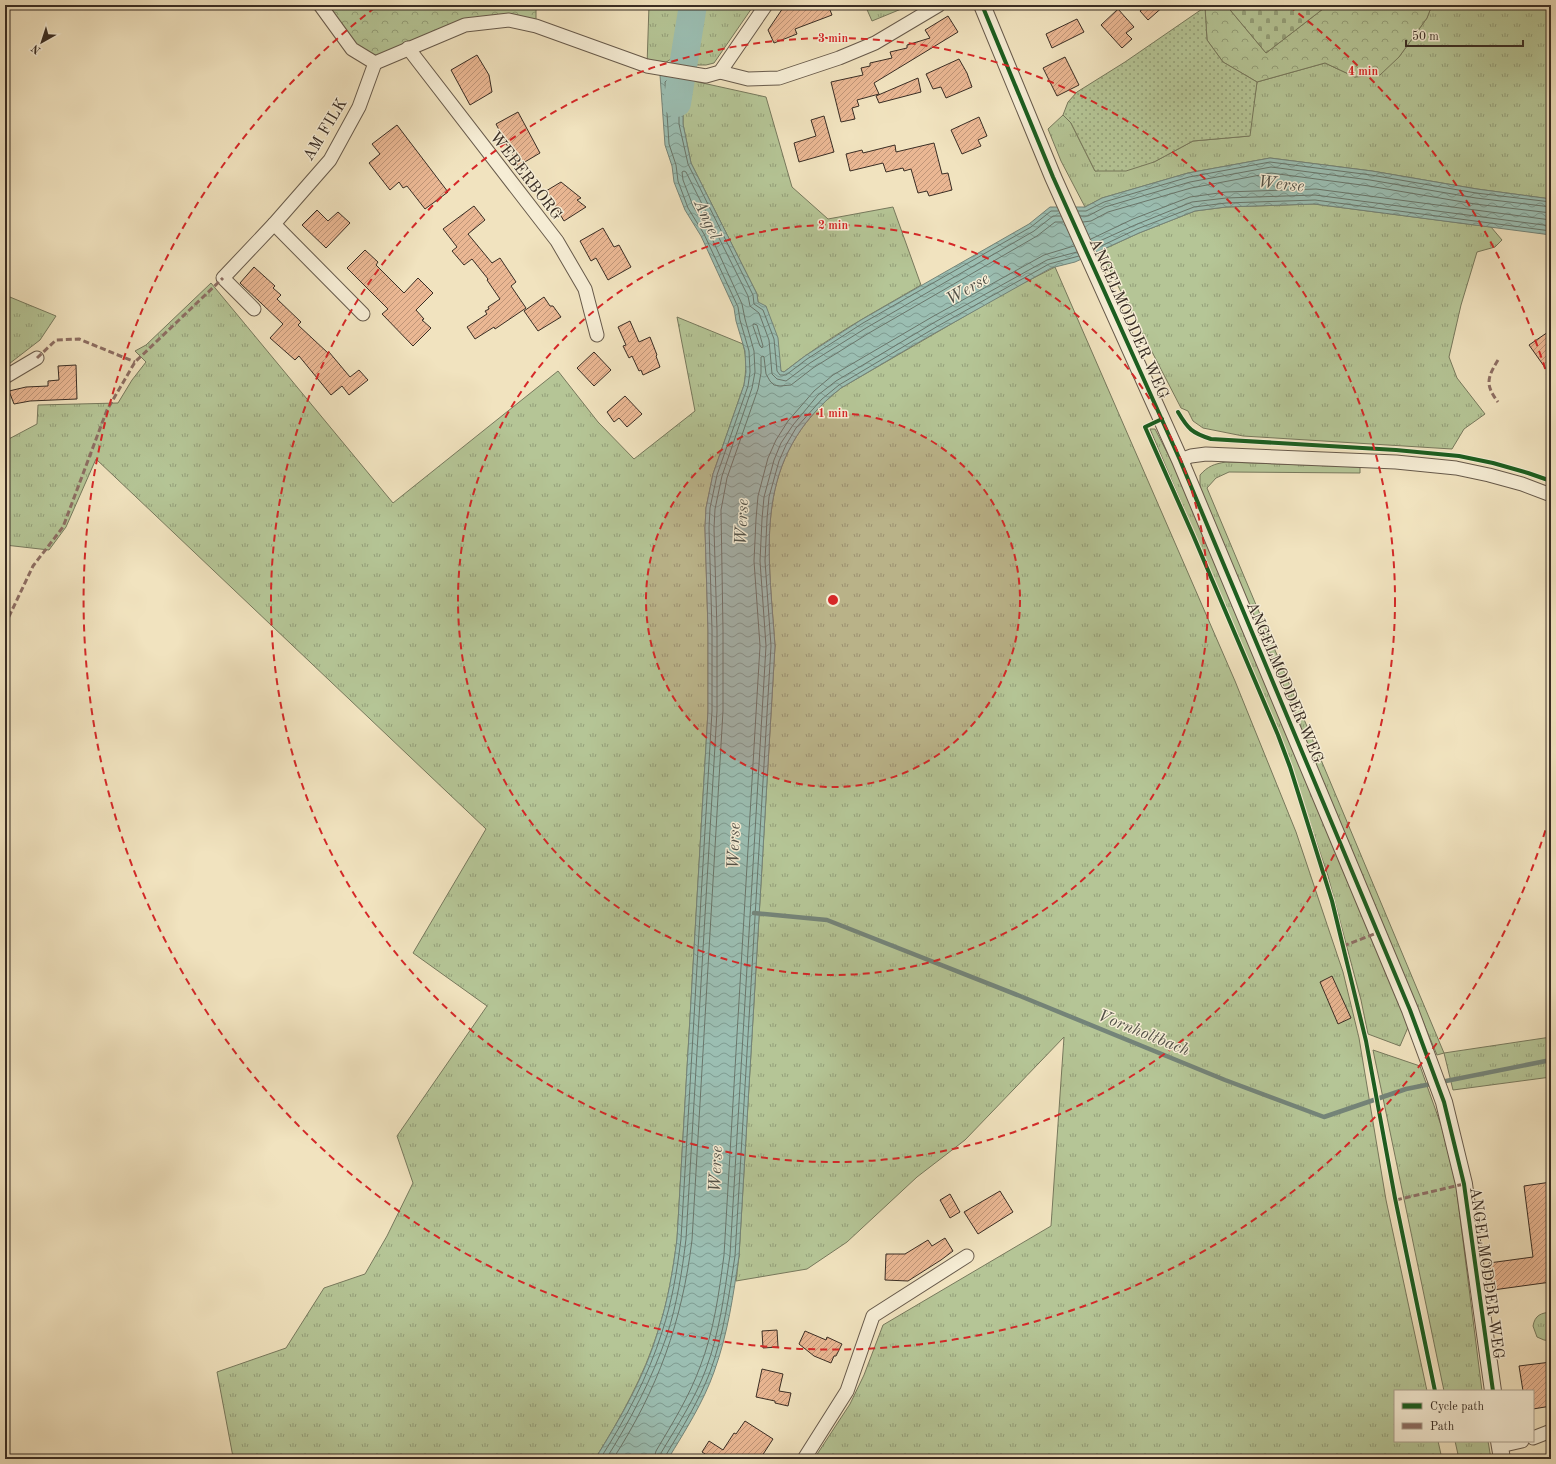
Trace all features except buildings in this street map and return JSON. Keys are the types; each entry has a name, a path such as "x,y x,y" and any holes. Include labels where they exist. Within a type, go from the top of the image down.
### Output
{"street":[{"path":"320,5 352,49 375,63 465,25 509,20 536,26 647,66 706,76 720,72 748,79 779,78 839,58 875,43 940,5"},
{"path":"720,72 766,5"},
{"name":"ANGELMODDER WEG","path":"982,5 1063,198 1180,460 1410,1010 1431,1066 1444,1102 1464,1184 1493,1390"},
{"name":"WEBERBORG","path":"408,48 557,241 585,289 597,335"},
{"name":"AM FILK","path":"254,309 223,278 274,224 330,160 359,107 375,63"},
{"path":"274,224 363,314"},
{"path":"5,377 37,358"},
{"path":"1180,460 1191,456 1206,454 1396,462 1456,468 1489,475 1522,484 1551,495"},
{"path":"804,1459 847,1391 873,1316 967,1256"},
{"path":"1534,1438 1551,1431"},
{"path":"1500,1449 1519,1442"}],"green space":[{"path":"320,5 536,5 536,26 465,25 375,63 352,49"},
{"path":"649,5 688,5 671,59 657,68 647,66"},
{"path":"704,5 754,5 714,63 706,65 693,65"},
{"path":"865,5 911,5 872,21"},
{"path":"1206,5 1226,5 1266,53 1328,5 1432,5 1427,18 1399,57 1380,75 1355,77 1325,63 1257,82 1223,62 1207,40"},
{"path":"1226,5 1328,5 1266,53"},
{"path":"1432,5 1551,5 1551,199 1477,189 1372,171 1270,158 1188,173 1102,198 1085,207 1061,161 1048,129 1063,115 1071,123 1095,171 1154,162 1193,141 1249,136 1257,82 1325,63 1355,77 1399,57 1427,18"},
{"path":"1205,7 1207,40 1223,62 1257,82 1250,136 1193,141 1154,162 1126,171 1095,171 1071,123 1063,115 1068,102 1077,92 1125,62"},
{"path":"689,80 766,97 792,187 828,219 893,207 921,285 834,337 784,372 781,371 758,302 757,294 691,163 683,124 683,111 687,99"},
{"path":"1314,204 1491,227 1502,240 1495,247 1477,252 1461,305 1449,357 1457,378 1485,414 1464,429 1452,449 1243,436 1203,428 1193,421 1188,411 1181,408 1100,251 1139,233 1195,211 1226,207"},
{"path":"1055,267 1235,681 1296,832 1343,972 1359,1038 1386,1200 1427,1390 1394,1390 1394,1442 1438,1442 1442,1459 814,1459 850,1404 864,1375 883,1325 1051,1226 1064,1037 965,1140 917,1177 847,1242 807,1269 736,1281 739,1256 775,646 769,539 772,506 779,474 792,444 812,415 841,388 1008,291"},
{"path":"211,283 393,503 558,371 598,422 634,459 695,411 677,317 743,344 746,364 744,385 713,474 706,508 708,711 677,1239 672,1274 662,1320 652,1348 631,1397 595,1459 237,1459 233,1457 217,1372 286,1348 324,1288 365,1274 387,1236 413,1183 397,1136 487,1006 413,953 486,829 96,459 66,527 49,550 5,545 5,441 37,424 38,405 118,403 132,380 146,362 135,351 146,345"},
{"path":"5,295 56,316 40,340 5,367"},
{"path":"1150,429 1155,429 1175,468 1350,879 1409,1025 1400,1046 1368,1034 1361,1000 1328,876 1280,735"},
{"path":"1226,462 1360,467 1360,473 1229,472 1216,478 1207,488 1444,1053 1437,1055 1200,489 1200,475 1212,466"},
{"path":"1551,1037 1551,1077 1453,1090 1444,1053"},
{"path":"1373,1050 1420,1066 1442,1128 1456,1185 1482,1390 1444,1390"},
{"path":"1551,1312 1551,1341 1537,1337 1533,1326 1535,1319 1539,1315"},
{"path":"1455,1442 1488,1442 1491,1459 1459,1459"}],"water":[{"name":"Werse","path":"660,75 689,80 687,99 683,111 683,124 691,163 757,294 758,302 766,306 778,338 781,371 784,372 805,356 861,320 1029,224 1050,207 1085,207 1102,198 1188,173 1270,158 1372,171 1477,189 1551,199 1551,235 1314,204 1226,207 1195,211 1139,233 1075,262 1051,268 926,338 841,388 812,415 792,444 779,474 772,506 769,539 775,646 739,1256 730,1315 719,1358 705,1395 668,1459 595,1459 631,1397 653,1348 665,1308 677,1239 708,711 706,508 713,474 744,385 746,372 745,351 736,321 734,308 701,236 685,210 674,182 672,166 665,145"}],"waterway":[{"name":"Angel","path":"677,103 693,5"},
{"name":"Vornholtbach","path":"754,913 827,920 1020,996 1225,1080 1324,1117 1406,1089 1551,1060"}],"marked path":[{"path":"5,625 33,566 63,527 107,410 135,362 223,278"},
{"path":"37,358 56,340 79,339 135,362"},
{"path":"1498,360 1489,381 1491,391 1498,402"},
{"path":"1343,946 1377,933"},
{"path":"1396,1200 1464,1184"}],"cycle path":[{"path":"982,5 1053,177 1180,460 1410,1010 1444,1102 1464,1184 1493,1390"},
{"path":"1178,412 1191,430 1199,435 1211,439 1396,450 1459,456 1493,463 1551,481"},
{"path":"1162,419 1145,427 1193,535 1278,735 1290,767 1332,901 1366,1041 1395,1198 1435,1390"}]}
